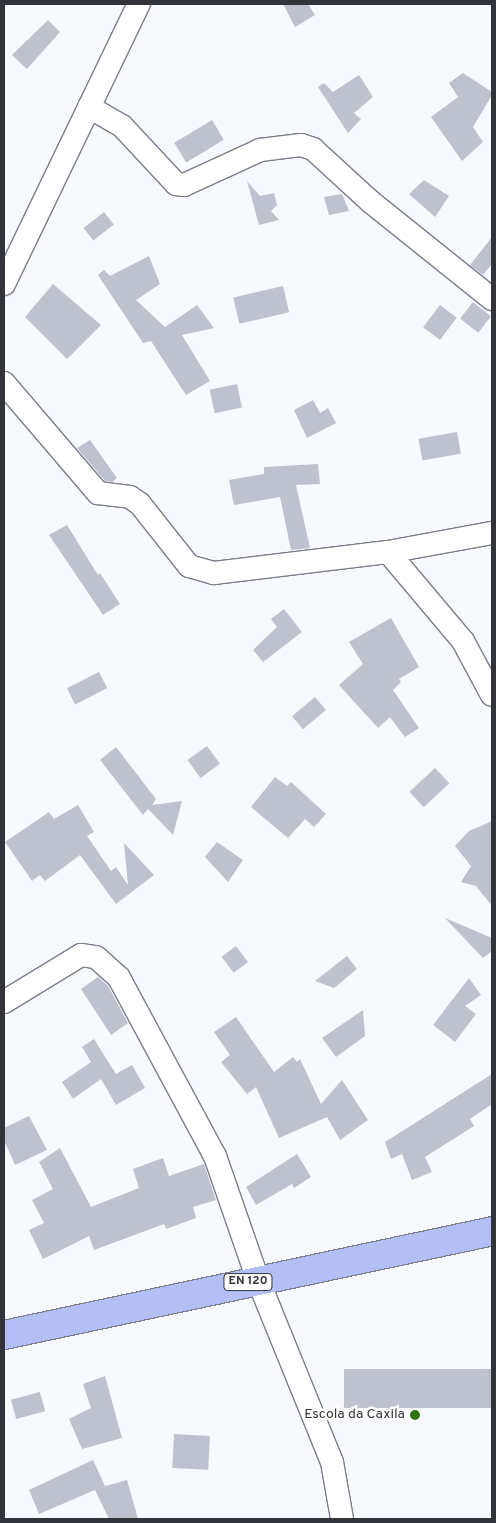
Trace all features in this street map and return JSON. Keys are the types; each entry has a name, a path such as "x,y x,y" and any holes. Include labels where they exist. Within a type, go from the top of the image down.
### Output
{"main road":[{"name":"EN 120","path":"4,1335 492,1231"}],"street":[{"path":"4,284 139,4"},
{"path":"89,107 136,138 176,184 191,183 260,150 301,145 313,149 371,202 492,299"},
{"path":"4,384 98,493 130,497 140,504 189,566 214,573 388,552 492,533"},
{"path":"388,552 463,641 492,695"},
{"path":"4,1002 81,955 96,957 108,965 119,978 215,1156 258,1280 332,1462 342,1519"}],"building":[{"path":"283,4 308,4 315,15 295,27"},
{"path":"48,20 60,32 27,69 12,55"},
{"path":"463,73 492,92 492,95 473,127 483,142 462,161 431,117 458,97 449,83"},
{"path":"359,75 373,97 354,113 361,119 348,133 318,87 324,83 333,92"},
{"path":"212,120 224,140 186,162 174,143"},
{"path":"424,180 449,196 435,217 409,194"},
{"path":"247,181 260,196 274,193 277,205 271,211 279,220 259,225"},
{"path":"342,194 349,211 329,215 324,197"},
{"path":"104,212 114,225 93,241 84,228"},
{"path":"492,237 492,264 483,275 470,265"},
{"path":"149,256 160,284 136,300 165,327 197,305 214,328 182,335 210,381 186,395 151,341 143,343 98,275 104,270 110,276"},
{"path":"53,284 101,325 67,359 25,317"},
{"path":"283,286 289,312 239,324 233,297"},
{"path":"473,302 491,316 478,333 460,319"},
{"path":"440,305 457,318 440,340 423,327"},
{"path":"237,384 242,407 215,413 210,390"},
{"path":"313,400 320,413 328,408 336,423 307,438 294,410"},
{"path":"457,432 461,454 422,460 419,439"},
{"path":"90,440 117,478 112,482 105,481 77,448"},
{"path":"318,464 320,484 296,485 310,548 291,550 280,497 234,505 229,480 264,474 264,467"},
{"path":"67,525 98,575 100,573 120,604 103,615 49,535"},
{"path":"284,609 302,632 263,662 253,650 277,627 271,619"},
{"path":"391,618 419,667 399,679 401,682 393,690 419,728 405,737 390,717 378,728 339,685 363,664 349,642"},
{"path":"99,672 107,688 75,704 67,688"},
{"path":"315,697 326,710 303,729 292,716"},
{"path":"207,746 220,764 201,778 188,760"},
{"path":"116,747 156,799 152,805 182,801 173,835 148,809 143,815 100,760"},
{"path":"435,768 449,783 424,807 409,792"},
{"path":"275,777 287,786 291,782 326,814 314,827 305,819 288,838 251,807"},
{"path":"78,805 94,832 87,836 111,871 116,867 128,885 124,843 154,875 116,904 80,855 45,881 40,875 32,881 5,842 49,812 54,819"},
{"path":"492,821 492,906 476,886 461,882 471,866 455,846 469,831"},
{"path":"217,842 243,860 228,882 205,857"},
{"path":"445,918 492,938 492,951 483,958"},
{"path":"236,946 248,962 234,973 222,957"},
{"path":"347,956 357,969 334,988 315,981"},
{"path":"98,977 108,986 128,1023 111,1035 81,989"},
{"path":"469,978 481,995 465,1006 476,1014 455,1042 433,1025"},
{"path":"363,1010 365,1036 336,1057 322,1038"},
{"path":"236,1017 274,1072 293,1057 297,1062 300,1059 321,1104 342,1080 368,1120 340,1140 327,1117 279,1138 256,1087 247,1094 221,1062 230,1055 214,1032"},
{"path":"94,1039 116,1074 132,1065 145,1088 116,1105 101,1079 73,1099 62,1082 91,1062 82,1047"},
{"path":"492,1074 492,1104 470,1119 474,1126 425,1157 432,1172 412,1180 402,1154 391,1159 385,1142"},
{"path":"29,1116 47,1150 15,1165 4,1140 4,1128"},
{"path":"60,1148 91,1207 139,1188 133,1169 163,1158 169,1176 204,1164 216,1200 193,1207 196,1218 166,1229 164,1224 94,1250 89,1236 43,1259 29,1230 44,1223 32,1200 53,1189 39,1162"},
{"path":"297,1154 311,1177 294,1188 292,1184 256,1205 246,1187"},
{"path":"344,1369 492,1369 492,1408 344,1408"},
{"path":"105,1376 122,1438 82,1449 69,1419 91,1408 83,1384"},
{"path":"40,1392 45,1411 16,1419 11,1400"},
{"path":"174,1434 210,1436 208,1470 172,1468"},
{"path":"93,1460 105,1486 102,1487 127,1480 138,1519 109,1519 95,1490 39,1514 29,1490"}],"place":[{"name":"Escola da Caxila","path":"415,1415"}]}
